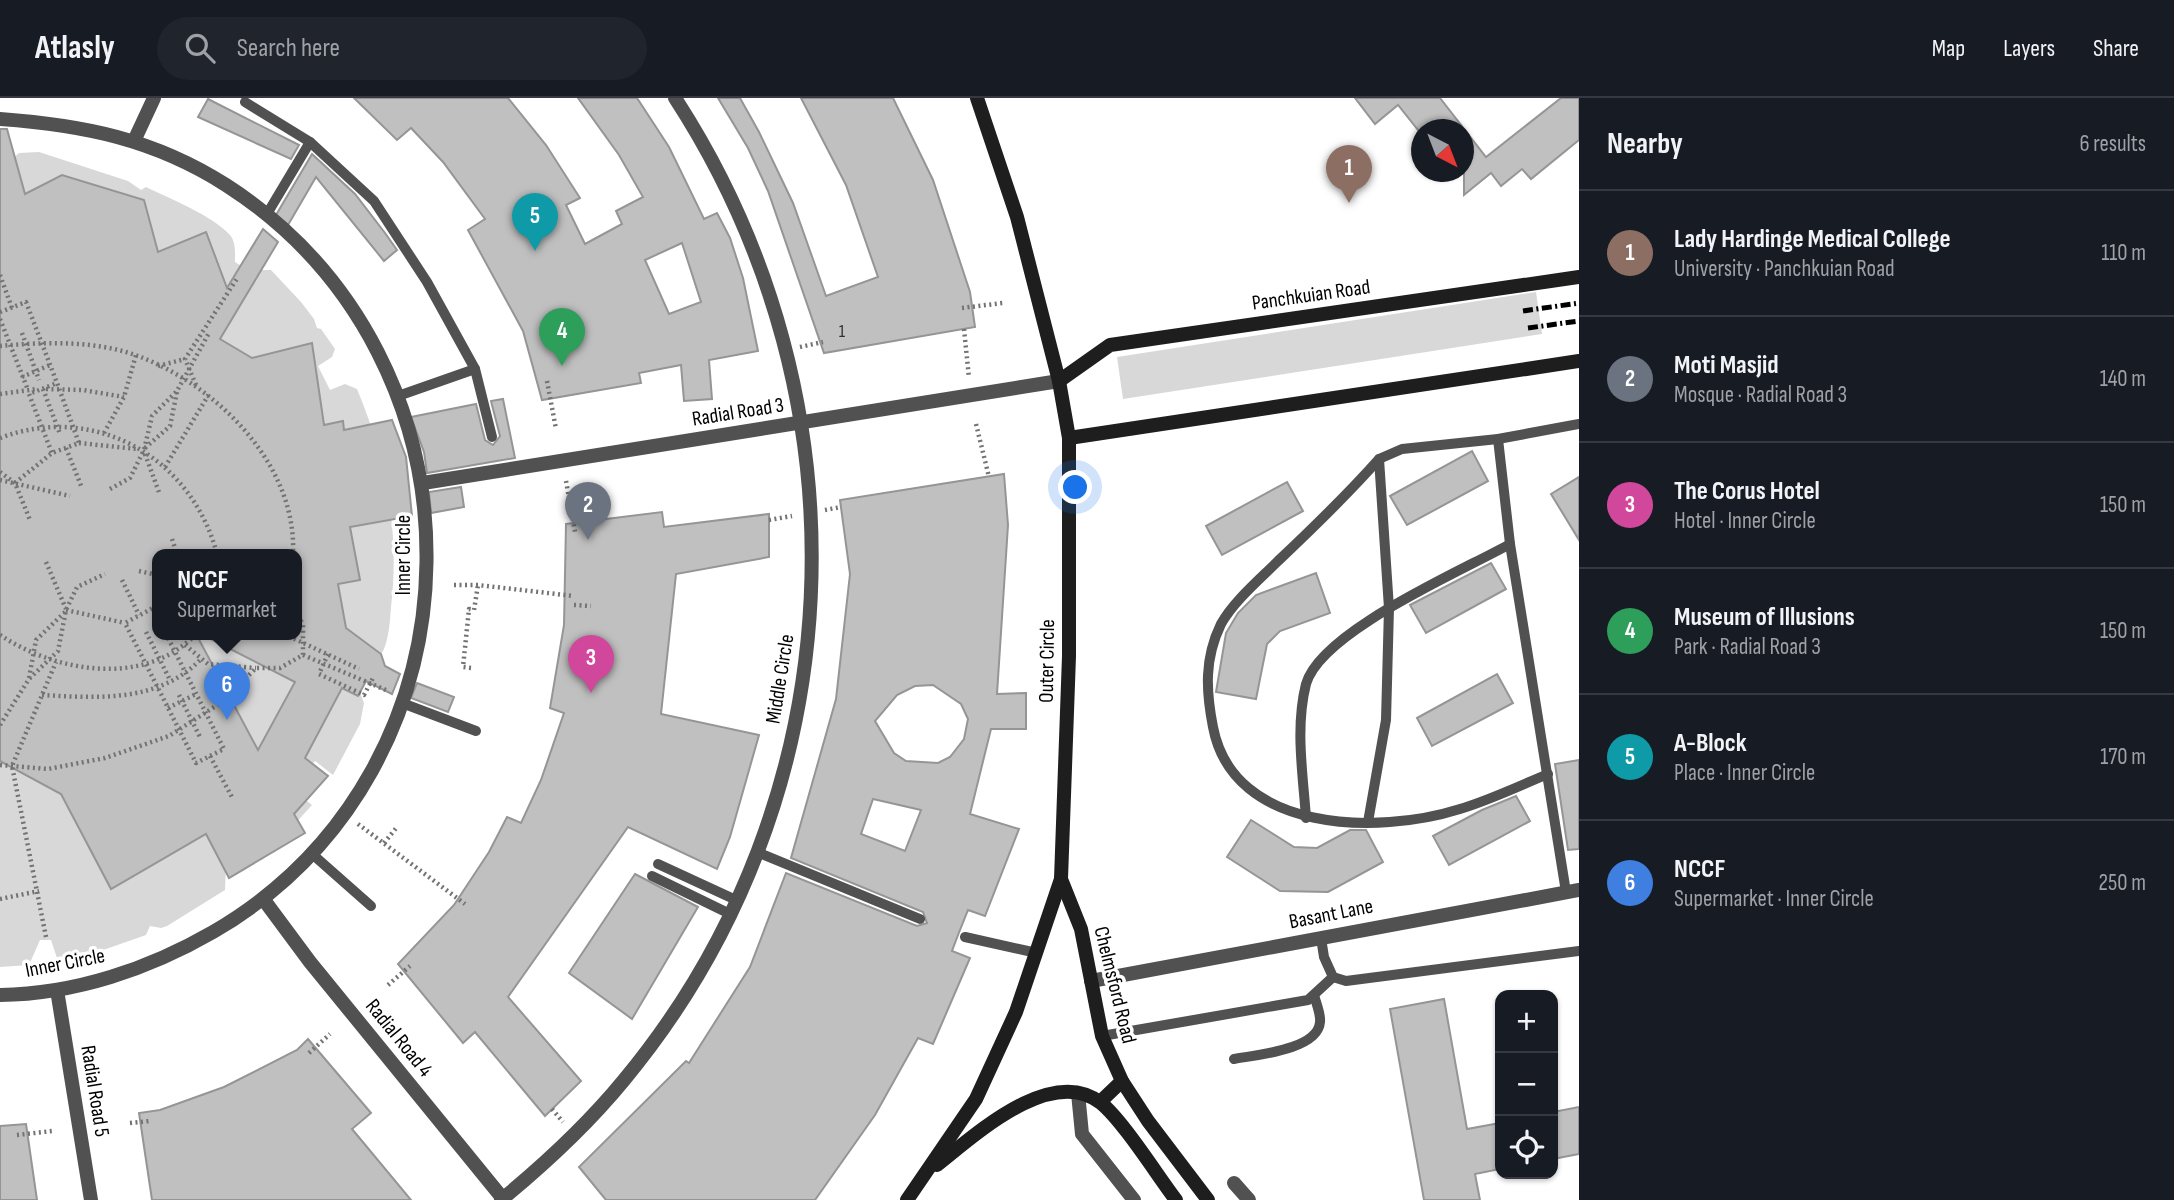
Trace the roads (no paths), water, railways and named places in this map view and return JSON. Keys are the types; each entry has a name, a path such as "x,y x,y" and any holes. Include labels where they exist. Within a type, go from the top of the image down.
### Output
{"main road":[{"name":"Outer Circle","path":"907,1200 976,1099 1016,1012 1061,879 1069,656 1069,438 1059,381 1017,218 977,98"},
{"name":"Panchkuian Road","path":"1059,381 1110,345 1579,277"},
{"path":"1069,438 1579,361"},
{"name":"Chelmsford Road","path":"1061,879 1081,929 1102,1036 1122,1081 1148,1121 1208,1200"},
{"path":"1100,1102 1122,1081"},
{"path":"927,1172 1028,1100 1053,1093 1078,1093 1100,1102 1176,1200"}],"street":[{"path":"134,141 153,98"},
{"name":"Middle Circle","path":"502,1200 560,1149 625,1079 686,993 730,914 757,852 789,750 808,645 813,539 810,485 802,422 785,341 756,252 717,167 675,98"},
{"name":"Inner Circle","path":"0,118 67,123 134,141 180,160 214,178 267,214 313,258 353,308 385,362 408,422 423,483 427,582 413,670 403,700 369,775 337,823 264,900 187,947 145,966 57,990 0,995"},
{"name":"Radial Road 3","path":"423,483 1059,381"},
{"name":"Basant Lane","path":"1091,981 1573,891"},
{"name":"Radial Road 4","path":"264,900 310,962 502,1200"},
{"name":"Radial Road 5","path":"57,990 91,1200"},
{"path":"1078,1093 1082,1134 1134,1200"},
{"path":"1234,1183 1249,1200"}],"lane":[{"path":"245,102 310,142 374,201 427,282 475,369 492,437"},
{"path":"267,214 310,142"},
{"path":"398,396 475,369"},
{"path":"1548,774 1459,810 1412,819 1368,822 1306,818 1280,810 1247,787 1229,768 1216,743 1206,689 1209,656 1222,622 1251,588 1379,459 1402,449 1498,439 1579,424"},
{"path":"1498,439 1510,544 1548,774 1573,891"},
{"path":"1368,822 1386,720 1389,608 1379,459"},
{"path":"1306,818 1300,723 1307,681 1334,645 1389,608 1510,544"},
{"path":"403,700 476,731"},
{"path":"757,852 920,919"},
{"path":"311,853 371,906"},
{"path":"657,864 736,900"},
{"path":"652,876 730,914"},
{"path":"965,937 1037,953"},
{"path":"1321,938 1324,957 1333,977 1346,981 1579,951"},
{"path":"1102,1036 1308,1000 1333,977"},
{"path":"1234,1059 1303,1044 1314,1035 1320,1023 1314,995"}],"railway":[{"path":"1523,311 1579,303"},
{"path":"1528,328 1579,321"}],"place":[{"name":"Lady Hardinge Medical College","path":"1349,203"},
{"name":"A-Block","path":"535,251"},
{"name":"Museum of Illusions","path":"562,366"},
{"name":"Moti Masjid","path":"588,540"},
{"name":"The Corus Hotel","path":"591,693"},
{"name":"NCCF","path":"227,720"}]}
